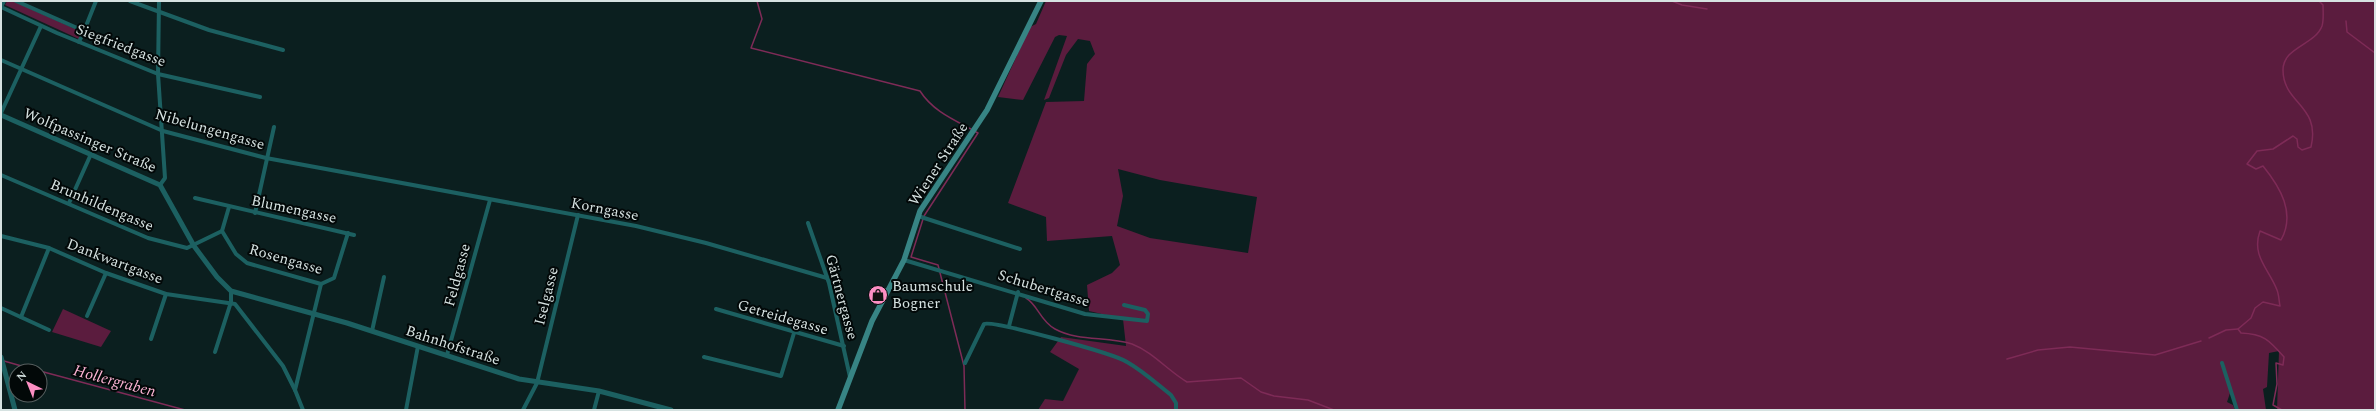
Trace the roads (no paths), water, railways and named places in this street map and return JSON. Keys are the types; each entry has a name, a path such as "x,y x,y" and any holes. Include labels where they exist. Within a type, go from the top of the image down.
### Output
{"main road":[{"name":"Wiener Straße","path":"838,410 872,321 904,260 921,217 993,99 1041,1"}],"street":[{"path":"1,7 4,1"},
{"path":"16,1 84,31"},
{"path":"79,42 96,1"},
{"path":"130,1 209,30 284,50"},
{"path":"159,1 158,74 165,178 160,185"},
{"name":"Siegfriedgasse","path":"1,7 41,26 158,74 260,97"},
{"path":"1,114 41,26"},
{"name":"Nibelungengasse","path":"1,60 163,131 266,158 376,178"},
{"name":"Wolfpassinger Straße","path":"1,114 160,185 194,246 217,277 231,292"},
{"path":"255,212 274,127"},
{"path":"69,203 91,154"},
{"name":"Brunhildengasse","path":"1,175 148,238 172,246 187,248 194,246"},
{"name":"Korngasse","path":"376,178 578,215 706,243 827,278"},
{"name":"Blumengasse","path":"195,198 354,235"},
{"name":"Feldgasse","path":"447,355 490,200"},
{"path":"194,246 222,231 229,207"},
{"name":"Iselgasse","path":"523,410 537,383 578,215"},
{"path":"921,217 1020,249"},
{"name":"Gärtnergasse","path":"808,223 827,278 851,378"},
{"name":"Rosengasse","path":"222,231 236,254 247,263 321,284 334,278 348,233"},
{"name":"Dankwartgasse","path":"1,236 49,248 106,273 166,294 231,302"},
{"path":"21,317 49,248"},
{"name":"Schubertgasse","path":"904,260 942,270 1085,314 1147,321 1148,314 1145,310 1124,305"},
{"path":"88,316 106,273"},
{"path":"372,331 384,277"},
{"path":"295,390 321,284"},
{"path":"215,352 231,302 231,292"},
{"name":"Bahnhofstraße","path":"231,292 372,331 537,383 599,391 671,410"},
{"path":"150,339 166,294"},
{"path":"1009,326 1018,294"},
{"path":"231,302 235,304 283,366 303,410"},
{"path":"1,308 49,330"},
{"name":"Getreidegasse","path":"716,310 844,346"},
{"path":"965,363 984,324 988,322 1009,326 1124,360 1171,395 1176,403 1176,410"},
{"path":"704,357 781,376 794,333"},
{"path":"406,410 418,346"},
{"path":"1,358 15,410"},
{"path":"2222,363 2237,410"},
{"path":"594,410 599,391"}],"waterway":[{"path":"757,1 762,19 751,48 920,91 936,109 971,129"},
{"path":"1672,1 1682,5 1707,9"},
{"path":"2282,410 2273,405 2277,384 2276,363 2283,365 2284,357 2266,339 2255,335 2241,333 2238,329 2251,318 2255,308 2263,302 2280,306 2279,296 2274,282 2259,255 2258,240 2260,231 2281,240 2287,220 2284,201 2269,174 2263,166 2256,169 2247,164 2257,151 2273,149 2293,136 2297,139 2298,147 2302,150 2311,147 2313,133 2311,122 2307,113 2289,90 2285,81 2283,70 2284,62 2288,56 2313,38 2322,26 2323,5 2319,1"},
{"path":"2346,21 2347,32 2375,53"},
{"path":"965,410 964,366 938,265 911,257 924,216 978,133 974,131"},
{"path":"1026,298 1046,322 1055,329 1074,336 1112,340 1140,347 1187,382 1241,378 1261,392 1274,396 1308,400 1334,410"},
{"path":"2209,338 2226,330 2238,329"},
{"path":"2007,359 2038,350 2070,347 2155,355 2201,341"},
{"name":"Hollergraben","path":"4,361 11,363"},
{"name":"Hollergraben","path":"48,373 185,410"}],"place":[{"name":"Baumschule Bogner","path":"878,295"}]}
